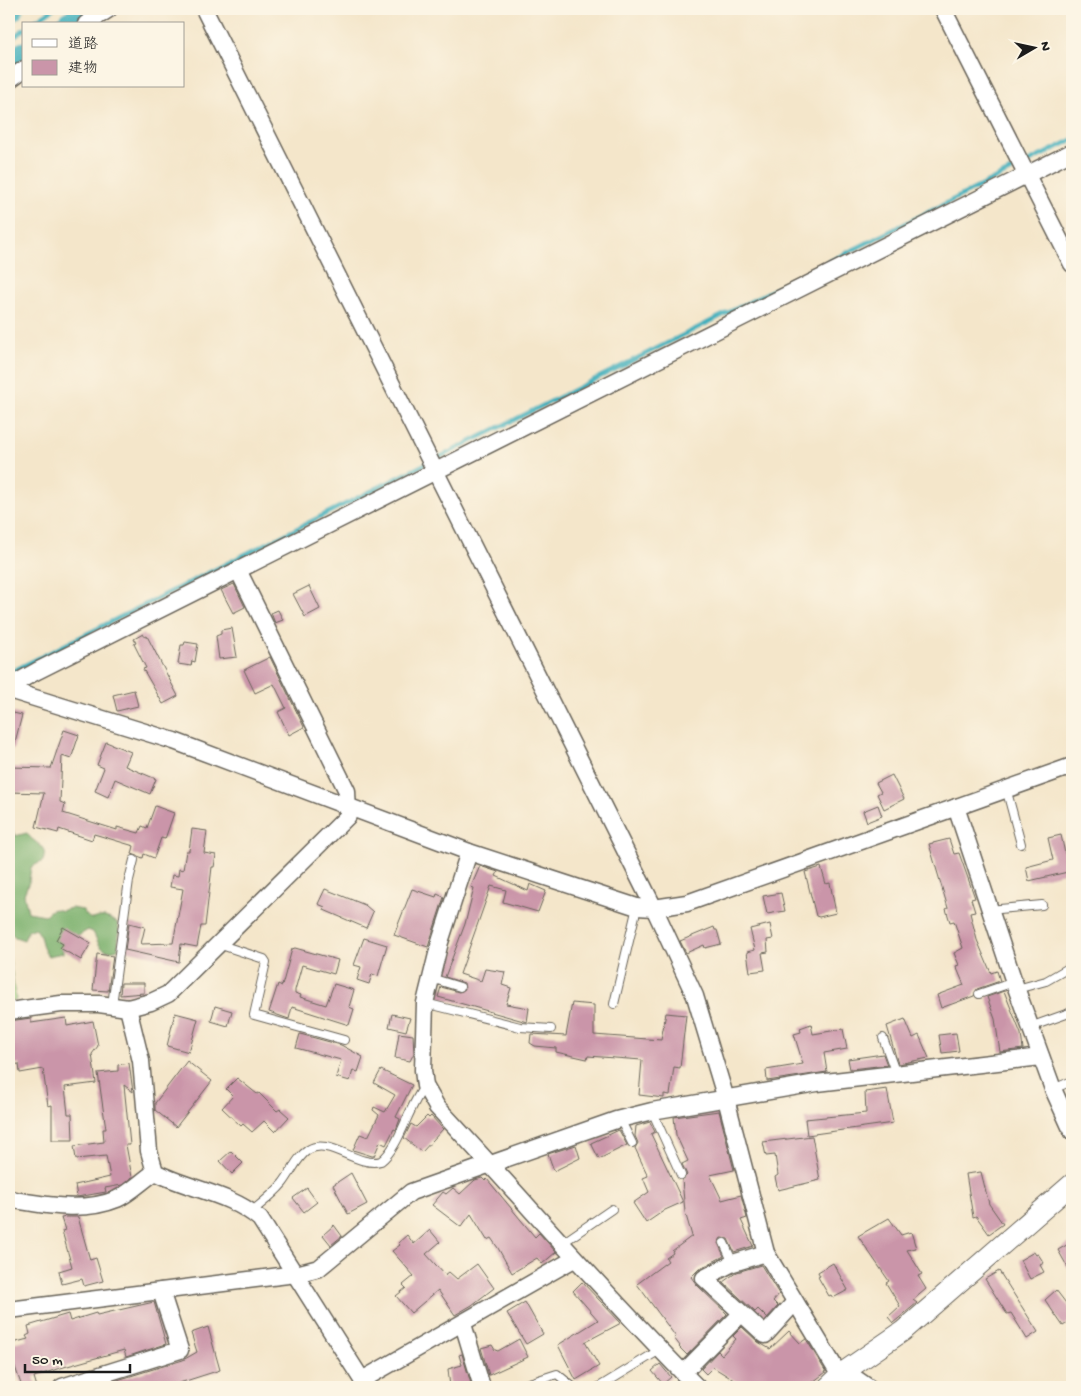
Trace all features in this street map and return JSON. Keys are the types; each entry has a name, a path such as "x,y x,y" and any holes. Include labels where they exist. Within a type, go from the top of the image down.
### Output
{"street":[{"path":"89,22 109,9"},
{"path":"204,9 654,908 695,996 726,1099 766,1253 838,1378 868,1387"},
{"path":"943,9 1072,264"},
{"path":"9,80 22,70"},
{"path":"1072,152 37,670 19,680 11,691 174,741 469,852 637,907 654,908 686,903 1072,766"},
{"path":"9,1011 61,1004 120,1006 152,1002 168,994 348,816 347,791 238,570"},
{"path":"956,807 1015,986 1053,1089 1072,1131"},
{"path":"469,852 430,978 425,1002 423,1070 425,1086 437,1107 490,1163 574,1259 658,1350 697,1387"},
{"path":"120,1006 141,1061 149,1151 155,1172"},
{"path":"9,1310 296,1274 319,1268 410,1192 620,1119 652,1111 817,1083 1041,1057"},
{"path":"9,1199 83,1206 100,1204 118,1198 155,1172"},
{"path":"155,1172 251,1212 260,1220 296,1274 363,1384 574,1259"},
{"path":"838,1378 902,1331 1072,1184"},
{"path":"766,1253 733,1263 704,1278 765,1336 795,1302"},
{"path":"62,1387 180,1350 161,1291"},
{"path":"683,1373 741,1314"},
{"path":"463,1324 482,1387"}],"lane":[{"path":"1006,788 1021,844"},
{"path":"120,1006 129,880 134,860"},
{"path":"989,910 1042,906"},
{"path":"614,1004 637,907"},
{"path":"218,944 264,959 266,962 254,1015 344,1040"},
{"path":"979,994 1046,981 1072,966"},
{"path":"430,978 460,987"},
{"path":"425,1002 520,1027 551,1029"},
{"path":"1030,1027 1072,1012"},
{"path":"883,1038 897,1075"},
{"path":"1053,1089 1072,1081"},
{"path":"251,1212 283,1183 308,1150 316,1147 333,1149 363,1163 381,1161 391,1150 417,1095 425,1086"},
{"path":"652,1111 681,1176"},
{"path":"620,1119 632,1143"},
{"path":"561,1244 612,1209"},
{"path":"724,1243 733,1263"},
{"path":"599,1387 658,1350"},
{"path":"517,1387 557,1374 573,1387"}],"green space":[{"path":"9,822 15,836 27,833 44,851 43,861 31,867 29,882 24,894 28,912 45,915 52,910 61,911 71,908 83,910 91,919 108,918 118,923 118,949 104,949 93,932 88,930 76,937 62,939 63,953 48,956 35,928 28,931 24,940 15,937 9,931"},
{"path":"9,954 16,1000 9,1002"}],"building":[{"path":"234,584 245,607 233,613 221,590"},
{"path":"309,586 320,609 305,617 293,594"},
{"path":"278,610 283,620 275,623 271,613"},
{"path":"232,628 237,657 219,659 216,636 221,634 221,630"},
{"path":"143,634 145,637 147,636 178,696 163,704 143,669 146,668 134,644 136,643 134,639"},
{"path":"185,642 198,644 195,662 192,661 191,666 178,664 181,645 184,645"},
{"path":"270,657 304,727 289,735 278,712 286,708 274,684 255,693 244,670"},
{"path":"134,690 138,706 117,711 113,695"},
{"path":"9,712 22,715 13,750 9,750"},
{"path":"64,730 79,735 71,759 62,756 60,802 65,804 63,813 117,830 117,827 139,833 142,826 147,828 155,806 174,813 165,839 161,838 154,858 144,854 143,858 132,854 134,846 94,834 92,840 59,829 58,833 36,827 44,793 9,792 9,767 51,768"},
{"path":"106,742 131,752 125,766 156,779 150,794 115,779 108,797 95,791 104,768 97,765"},
{"path":"892,775 904,799 884,809 877,794 881,792 876,783"},
{"path":"878,805 882,816 867,822 863,811"},
{"path":"192,829 207,831 204,853 216,855 214,867 212,867 205,926 201,926 197,947 181,944 179,962 125,950 129,923 145,927 141,944 173,943 183,889 170,887 172,875 178,876 179,869 183,870 186,851 189,851"},
{"path":"1061,835 1066,858 1072,856 1072,871 1029,881 1026,867 1053,860 1048,838"},
{"path":"949,839 954,854 959,853 975,898 971,899 975,912 970,913 977,940 991,973 997,971 1000,981 977,989 974,996 941,1008 937,995 964,985 956,966 959,965 954,953 963,948 954,921 950,922 946,909 948,908 929,844"},
{"path":"480,866 498,872 496,876 528,891 530,884 546,891 538,912 503,902 506,890 491,886 460,974 481,981 485,969 505,972 502,985 511,988 506,1004 529,1008 527,1022 438,997 441,987 459,992 465,989 464,983 445,977 465,924 474,888 471,887"},
{"path":"821,867 826,884 830,883 836,913 819,917 816,916 805,872"},
{"path":"325,889 365,905 373,912 366,928 324,910 325,907 318,904"},
{"path":"412,889 436,897 437,894 444,897 428,947 394,935"},
{"path":"781,893 785,911 767,914 763,896"},
{"path":"770,924 773,939 767,940 768,952 762,953 765,970 750,972 747,952 755,950 750,929"},
{"path":"63,927 91,943 81,960 60,948 63,944 56,940"},
{"path":"714,927 717,930 721,944 705,948 704,945 686,953 680,941"},
{"path":"364,938 387,945 378,976 372,974 369,984 357,980 361,967 354,965"},
{"path":"295,948 338,960 334,974 302,965 295,993 301,995 300,997 326,1005 334,984 354,990 349,1007 354,1009 349,1025 292,1007 289,1019 269,1012 278,984 282,986 292,949"},
{"path":"97,954 113,956 108,991 93,990"},
{"path":"121,983 144,983 144,993 120,995"},
{"path":"1004,991 1021,1034 1023,1049 1000,1052 995,1019 987,997"},
{"path":"572,1003 594,1005 594,1035 661,1040 666,1013 686,1015 680,1068 674,1067 670,1095 664,1094 664,1098 639,1095 642,1060 588,1056 587,1059 556,1052 556,1048 535,1046 530,1043 531,1034 566,1036"},
{"path":"215,1006 232,1011 228,1026 211,1021"},
{"path":"175,1013 198,1019 189,1052 167,1046"},
{"path":"392,1014 410,1018 406,1031 389,1027"},
{"path":"31,1018 31,1023 66,1018 67,1026 93,1021 98,1046 92,1054 96,1083 65,1087 68,1114 72,1114 73,1140 52,1140 52,1105 48,1106 43,1069 20,1073 19,1064 9,1065 9,1021"},
{"path":"905,1019 913,1038 919,1035 929,1058 898,1064 887,1026"},
{"path":"811,1024 813,1034 843,1029 847,1049 824,1053 827,1072 767,1081 766,1070 803,1064 794,1034 801,1032 800,1028"},
{"path":"399,1033 413,1035 414,1053 410,1061 395,1058"},
{"path":"956,1033 959,1051 942,1053 939,1035"},
{"path":"300,1034 341,1045 363,1057 358,1072 353,1070 350,1081 336,1077 341,1060 296,1048"},
{"path":"883,1054 887,1065 850,1069 848,1059"},
{"path":"187,1061 212,1081 176,1127 155,1110 155,1103"},
{"path":"129,1063 133,1092 124,1085 130,1145 126,1145 132,1177 122,1185 105,1188 106,1192 77,1197 75,1185 110,1177 106,1156 76,1159 74,1146 104,1142 103,1129 106,1129 98,1073 118,1071 118,1065"},
{"path":"381,1070 412,1085 396,1117 400,1119 396,1130 394,1129 386,1145 380,1142 374,1156 372,1156 353,1150 360,1134 368,1137 379,1115 373,1110 374,1107 385,1112 395,1095 374,1083"},
{"path":"237,1078 257,1094 259,1093 277,1111 280,1109 289,1117 275,1132 264,1121 252,1132 243,1124 241,1126 222,1108 233,1096 226,1089"},
{"path":"887,1089 893,1123 807,1135 805,1119 866,1113 865,1092"},
{"path":"719,1111 734,1170 710,1175 722,1200 741,1195 747,1218 741,1220 753,1246 734,1252 728,1239 721,1238 718,1243 724,1256 699,1269 691,1277 727,1314 687,1355 679,1347 674,1338 676,1337 637,1284 668,1261 666,1258 673,1253 672,1251 692,1236 685,1212 682,1180 687,1175 682,1164 688,1161 676,1135 674,1117"},
{"path":"427,1116 429,1118 431,1116 443,1129 422,1152 404,1138 411,1124 416,1127"},
{"path":"650,1122 655,1132 651,1134 683,1202 665,1210 646,1223 633,1203 649,1192 643,1178 648,1176 635,1148 638,1143 635,1136 636,1126"},
{"path":"619,1130 627,1145 599,1159 591,1143"},
{"path":"812,1136 820,1180 778,1190 775,1177 778,1175 775,1155 766,1156 763,1142"},
{"path":"576,1145 580,1158 554,1171 548,1154"},
{"path":"231,1151 243,1163 232,1174 220,1161"},
{"path":"981,1172 989,1204 1003,1224 989,1234 976,1216 973,1217 966,1174"},
{"path":"351,1173 367,1204 348,1214 333,1185"},
{"path":"482,1178 485,1181 487,1179 535,1237 539,1233 556,1252 542,1264 537,1258 512,1273 498,1248 491,1238 487,1240 471,1214 461,1227 432,1205 443,1192 446,1194 453,1188 460,1194 475,1180"},
{"path":"307,1188 317,1202 304,1212 293,1198"},
{"path":"78,1217 90,1260 96,1258 103,1281 84,1286 82,1279 62,1284 59,1271 72,1267 62,1231 65,1230 61,1218"},
{"path":"889,1218 901,1235 911,1232 916,1248 907,1250 922,1274 918,1276 926,1289 913,1300 917,1303 893,1323 888,1317 900,1306 886,1283 889,1281 858,1236"},
{"path":"334,1225 342,1236 331,1245 323,1235"},
{"path":"430,1230 440,1242 426,1254 445,1275 449,1272 457,1279 477,1264 494,1288 455,1315 438,1290 411,1313 396,1296 406,1288 403,1285 414,1276 392,1251 400,1245 398,1243 407,1235 414,1244"},
{"path":"1072,1242 1072,1275 1058,1250"},
{"path":"1034,1252 1036,1255 1038,1254 1044,1263 1040,1265 1044,1272 1030,1279 1020,1260"},
{"path":"833,1263 848,1290 833,1298 831,1295 829,1296 818,1277 820,1276 818,1272"},
{"path":"761,1265 779,1294 773,1301 778,1306 767,1318 758,1309 755,1312 723,1282 737,1272"},
{"path":"999,1271 1038,1332 1027,1339 1011,1313 1007,1314 985,1279"},
{"path":"582,1282 621,1323 585,1342 599,1366 576,1380 558,1345 598,1320 573,1291"},
{"path":"1056,1290 1072,1311 1072,1320 1063,1326 1045,1300"},
{"path":"154,1302 166,1344 126,1357 124,1350 57,1369 34,1377 37,1387 22,1387 12,1358 9,1359 9,1344 28,1339 26,1336 30,1334 28,1326 68,1314 70,1321 96,1313 97,1315"},
{"path":"525,1302 543,1334 526,1344 507,1313"},
{"path":"208,1327 220,1370 167,1387 113,1387 111,1382 183,1360 197,1352 191,1333"},
{"path":"742,1327 758,1342 770,1349 789,1331 800,1343 806,1339 826,1372 813,1382 816,1387 745,1387 713,1367 706,1374 701,1369 718,1351 722,1355 736,1339 733,1336"},
{"path":"519,1339 528,1357 489,1375 481,1348 492,1345 498,1351"},
{"path":"462,1354 472,1387 450,1387 448,1369 462,1365 459,1355"},
{"path":"660,1364 671,1377 663,1384 652,1371"}],"waterway":[{"path":"34,22 53,9"},
{"path":"72,22 91,9"},
{"path":"9,40 22,30"},
{"path":"9,64 22,55"},
{"path":"434,460 1072,140"},
{"path":"9,673 427,463"}]}
